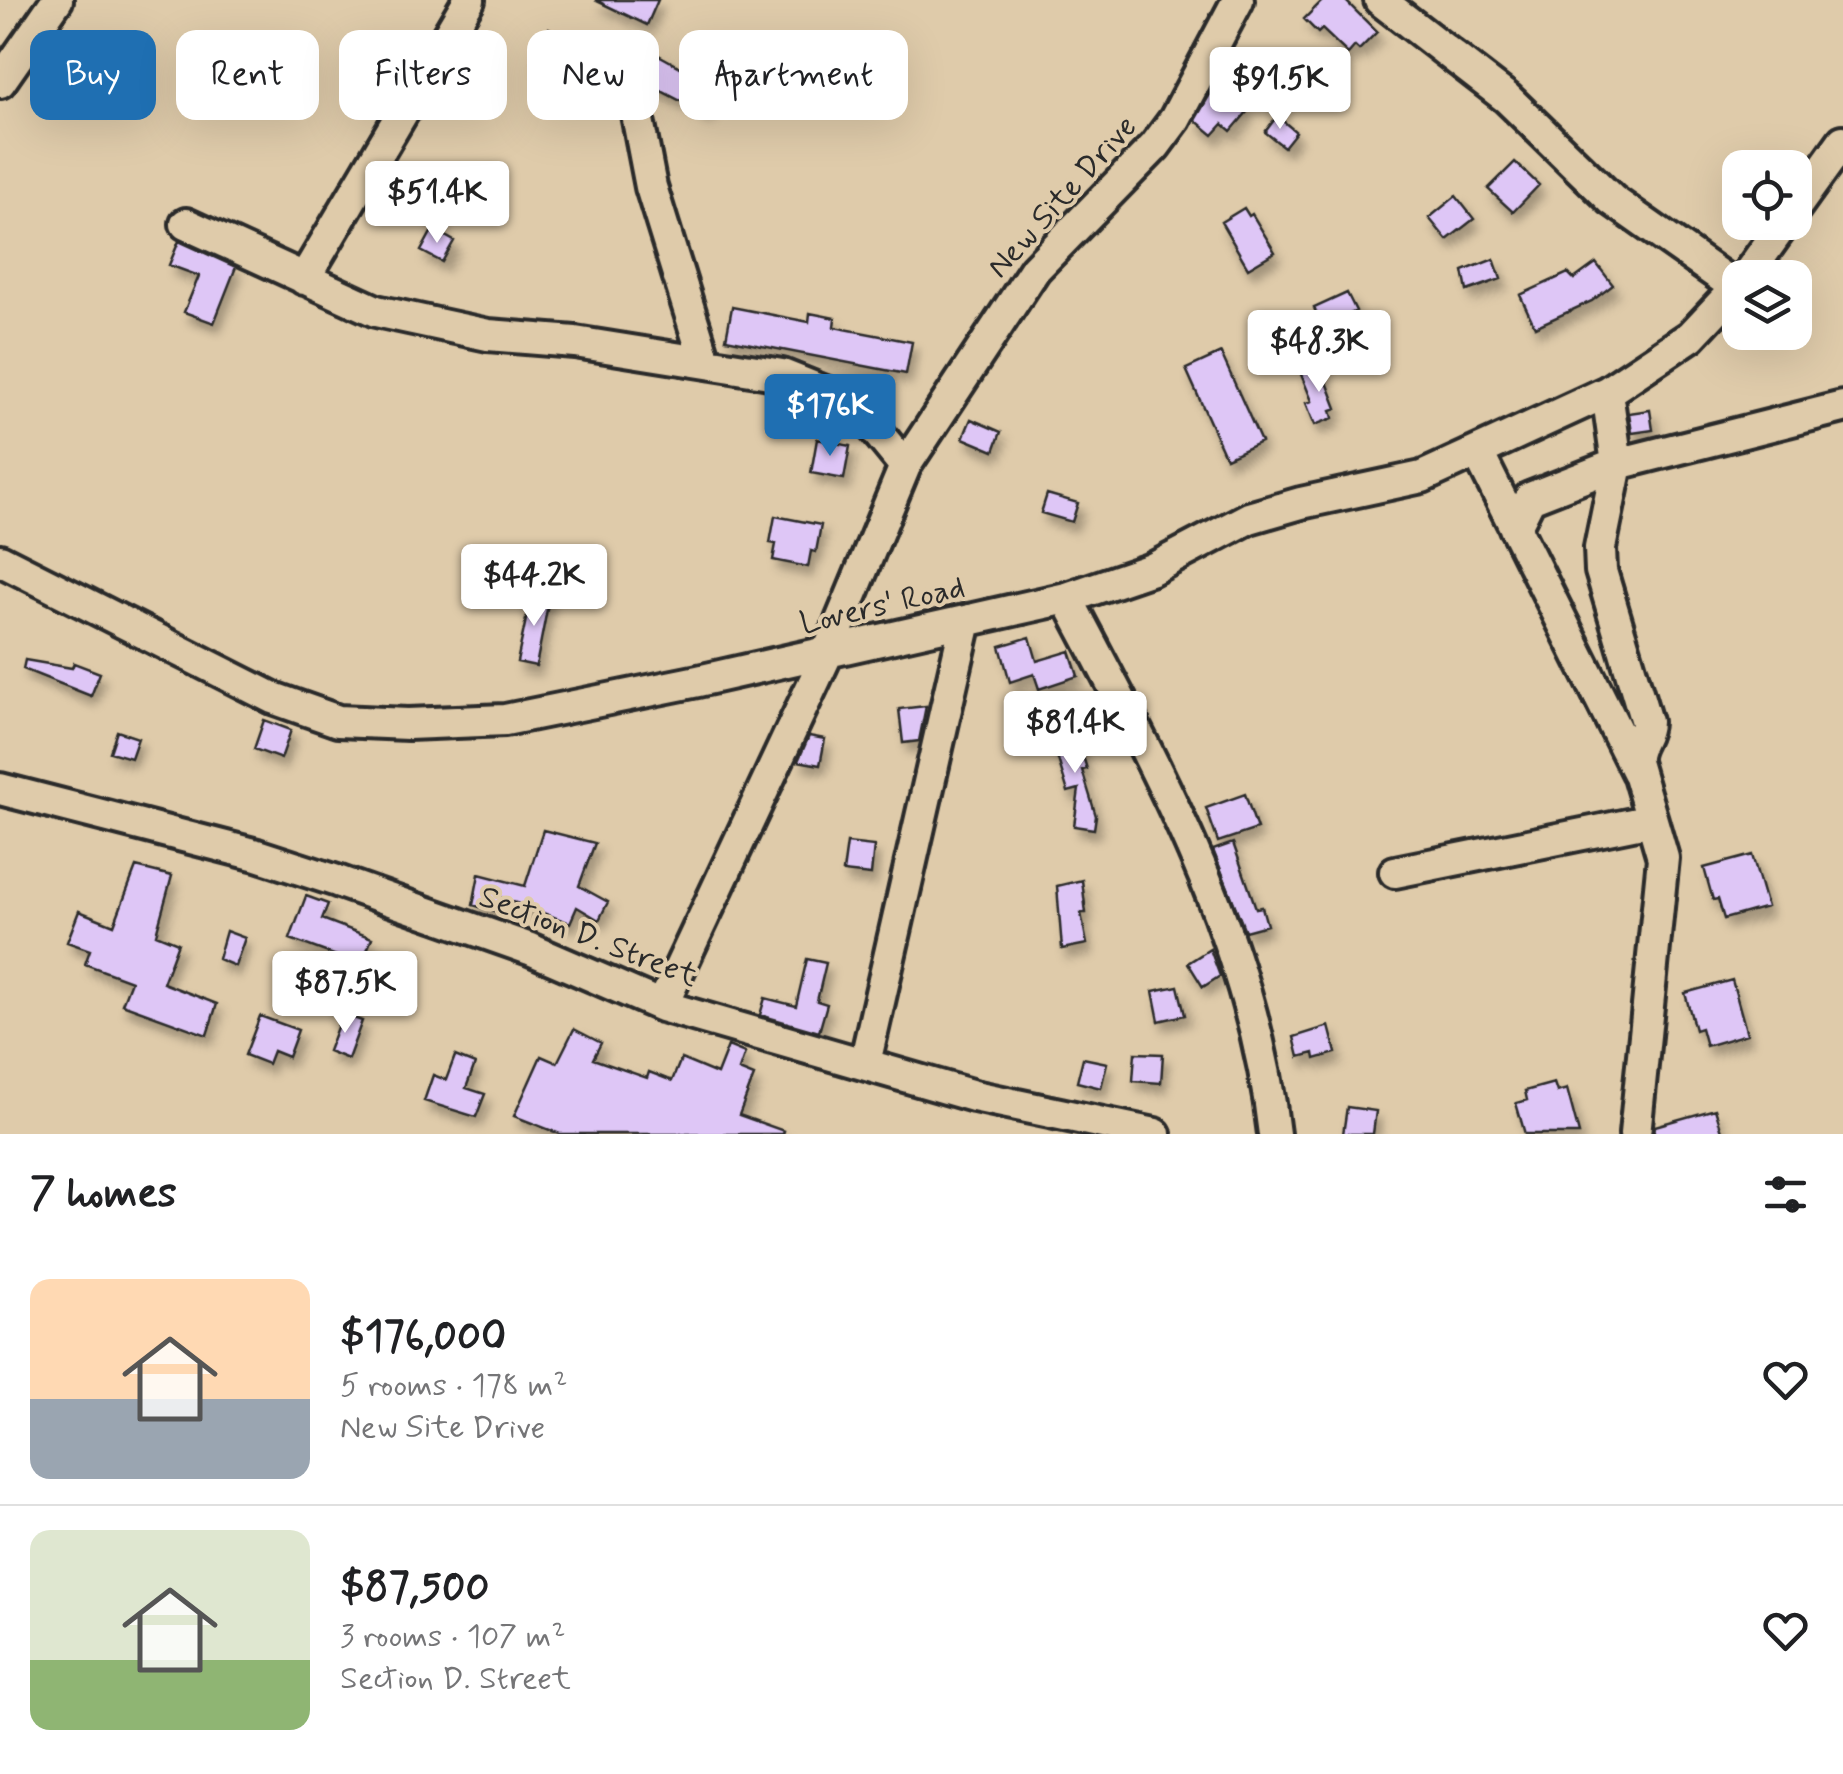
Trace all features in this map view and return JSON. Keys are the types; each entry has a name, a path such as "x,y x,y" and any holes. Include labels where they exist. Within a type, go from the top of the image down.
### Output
{"street":[{"path":"0,82 57,0"},
{"path":"304,279 469,0"},
{"name":"New Site Drive","path":"662,1006 828,652 905,466 1035,269 1155,146 1175,119 1238,0"},
{"path":"1380,0 1507,98 1612,200 1722,271"},
{"path":"638,120 650,187 705,361"},
{"path":"1812,184 1843,141"},
{"path":"186,224 376,311 439,327 705,361 782,375 842,399 870,422 905,466"},
{"name":"Lovers' Road","path":"0,560 273,698 338,721 408,724 505,720 1067,598 1152,569 1249,518 1301,502 1422,477 1607,392 1691,336 1722,302"},
{"path":"1607,392 1617,464 1600,548 1600,571 1646,722 1635,750 1637,772"},
{"path":"1516,528 1530,498 1617,464 1843,406"},
{"path":"1478,453 1637,772 1663,858 1635,1134"},
{"path":"1067,598 1176,804 1220,912 1257,1025 1274,1134"},
{"path":"865,1063 966,621"},
{"name":"Section D. Street","path":"0,789 273,860 462,923 662,1006 974,1096 1155,1134"},
{"path":"1396,872 1652,820"}],"building":[{"path":"595,0 658,0 647,25"},
{"path":"1323,0 1345,0 1377,32 1359,50 1355,46 1348,54 1322,29 1318,33 1304,19"},
{"path":"659,55 679,66 679,100 659,90"},
{"path":"1216,84 1248,111 1231,131 1223,124 1213,135 1195,120"},
{"path":"1277,116 1296,132 1284,147 1265,132"},
{"path":"1515,162 1539,185 1513,212 1488,189"},
{"path":"1456,196 1474,219 1447,240 1429,218"},
{"path":"1244,208 1249,216 1252,214 1275,252 1248,268 1221,222"},
{"path":"433,229 454,241 442,262 421,251"},
{"path":"179,241 236,267 214,323 184,312 199,276 169,265"},
{"path":"1494,259 1501,279 1467,291 1463,271"},
{"path":"1596,263 1613,285 1592,301 1535,327 1520,295 1568,273 1574,279"},
{"path":"1347,293 1356,311 1323,327 1314,308"},
{"path":"732,307 809,322 810,313 835,318 834,327 912,342 906,374 726,339"},
{"path":"1221,353 1261,442 1226,458 1186,369"},
{"path":"1320,364 1337,408 1331,410 1333,418 1315,425 1306,403 1312,401 1300,372"},
{"path":"1650,410 1653,430 1632,433 1629,413"},
{"path":"971,419 1001,432 994,451 963,438"},
{"path":"817,439 850,446 844,479 811,473"},
{"path":"1047,494 1078,503 1072,522 1041,513"},
{"path":"775,516 821,525 816,552 811,551 808,567 773,560 776,544 770,543"},
{"path":"532,591 550,594 536,666 517,662"},
{"path":"1030,637 1037,661 1070,651 1078,676 1039,689 1034,674 1010,682 1000,646"},
{"path":"25,660 72,668 74,663 100,673 91,696 23,669"},
{"path":"926,706 919,741 903,743 899,709"},
{"path":"264,720 291,730 281,759 254,749"},
{"path":"1074,728 1087,769 1082,770 1096,816 1094,829 1074,826 1079,789 1068,792 1051,736"},
{"path":"117,731 138,738 131,758 110,752"},
{"path":"809,736 825,739 820,765 798,761"},
{"path":"1245,794 1257,829 1218,842 1206,808"},
{"path":"543,830 595,843 579,886 608,902 599,920 577,907 570,923 502,898 498,912 473,905 479,874 525,886"},
{"path":"847,843 874,846 871,875 843,872"},
{"path":"1233,843 1256,908 1262,907 1267,925 1245,931 1213,850"},
{"path":"1752,855 1767,907 1724,919 1718,899 1713,900 1704,868"},
{"path":"136,867 172,876 156,934 178,943 163,983 217,1004 207,1035 122,1004 131,981 85,964 90,950 67,942 79,911 114,925"},
{"path":"1082,880 1086,913 1081,913 1087,944 1062,949 1057,886"},
{"path":"306,896 328,904 322,919 372,938 355,981 362,983 353,1007 326,998 342,958 290,939"},
{"path":"226,931 245,938 235,966 218,959"},
{"path":"1210,949 1220,976 1203,987 1188,963"},
{"path":"807,959 826,963 817,1001 827,1004 819,1032 760,1015 765,998 796,1006"},
{"path":"1732,980 1747,1034 1706,1046 1701,1028 1695,1030 1685,993"},
{"path":"1178,986 1185,1015 1159,1021 1153,991"},
{"path":"342,1014 362,1021 348,1059 328,1051"},
{"path":"260,1016 298,1030 288,1057 273,1051 268,1064 245,1055"},
{"path":"1329,1026 1336,1053 1315,1059 1314,1053 1299,1057 1294,1037"},
{"path":"574,1029 601,1043 593,1059 647,1078 649,1072 672,1081 681,1059 717,1074 728,1046 745,1053 739,1070 754,1076 739,1115 784,1131 783,1134 560,1134 514,1116 541,1056 557,1063"},
{"path":"1135,1053 1163,1054 1161,1083 1133,1081"},
{"path":"455,1056 475,1064 466,1088 485,1094 476,1117 424,1101 433,1075 446,1080"},
{"path":"1083,1058 1107,1063 1101,1088 1077,1082"},
{"path":"1554,1083 1557,1092 1567,1089 1579,1134 1525,1134 1516,1103 1527,1100 1525,1091"},
{"path":"1347,1107 1376,1111 1373,1134 1343,1134"},
{"path":"1715,1109 1723,1134 1654,1134 1655,1126"}]}
